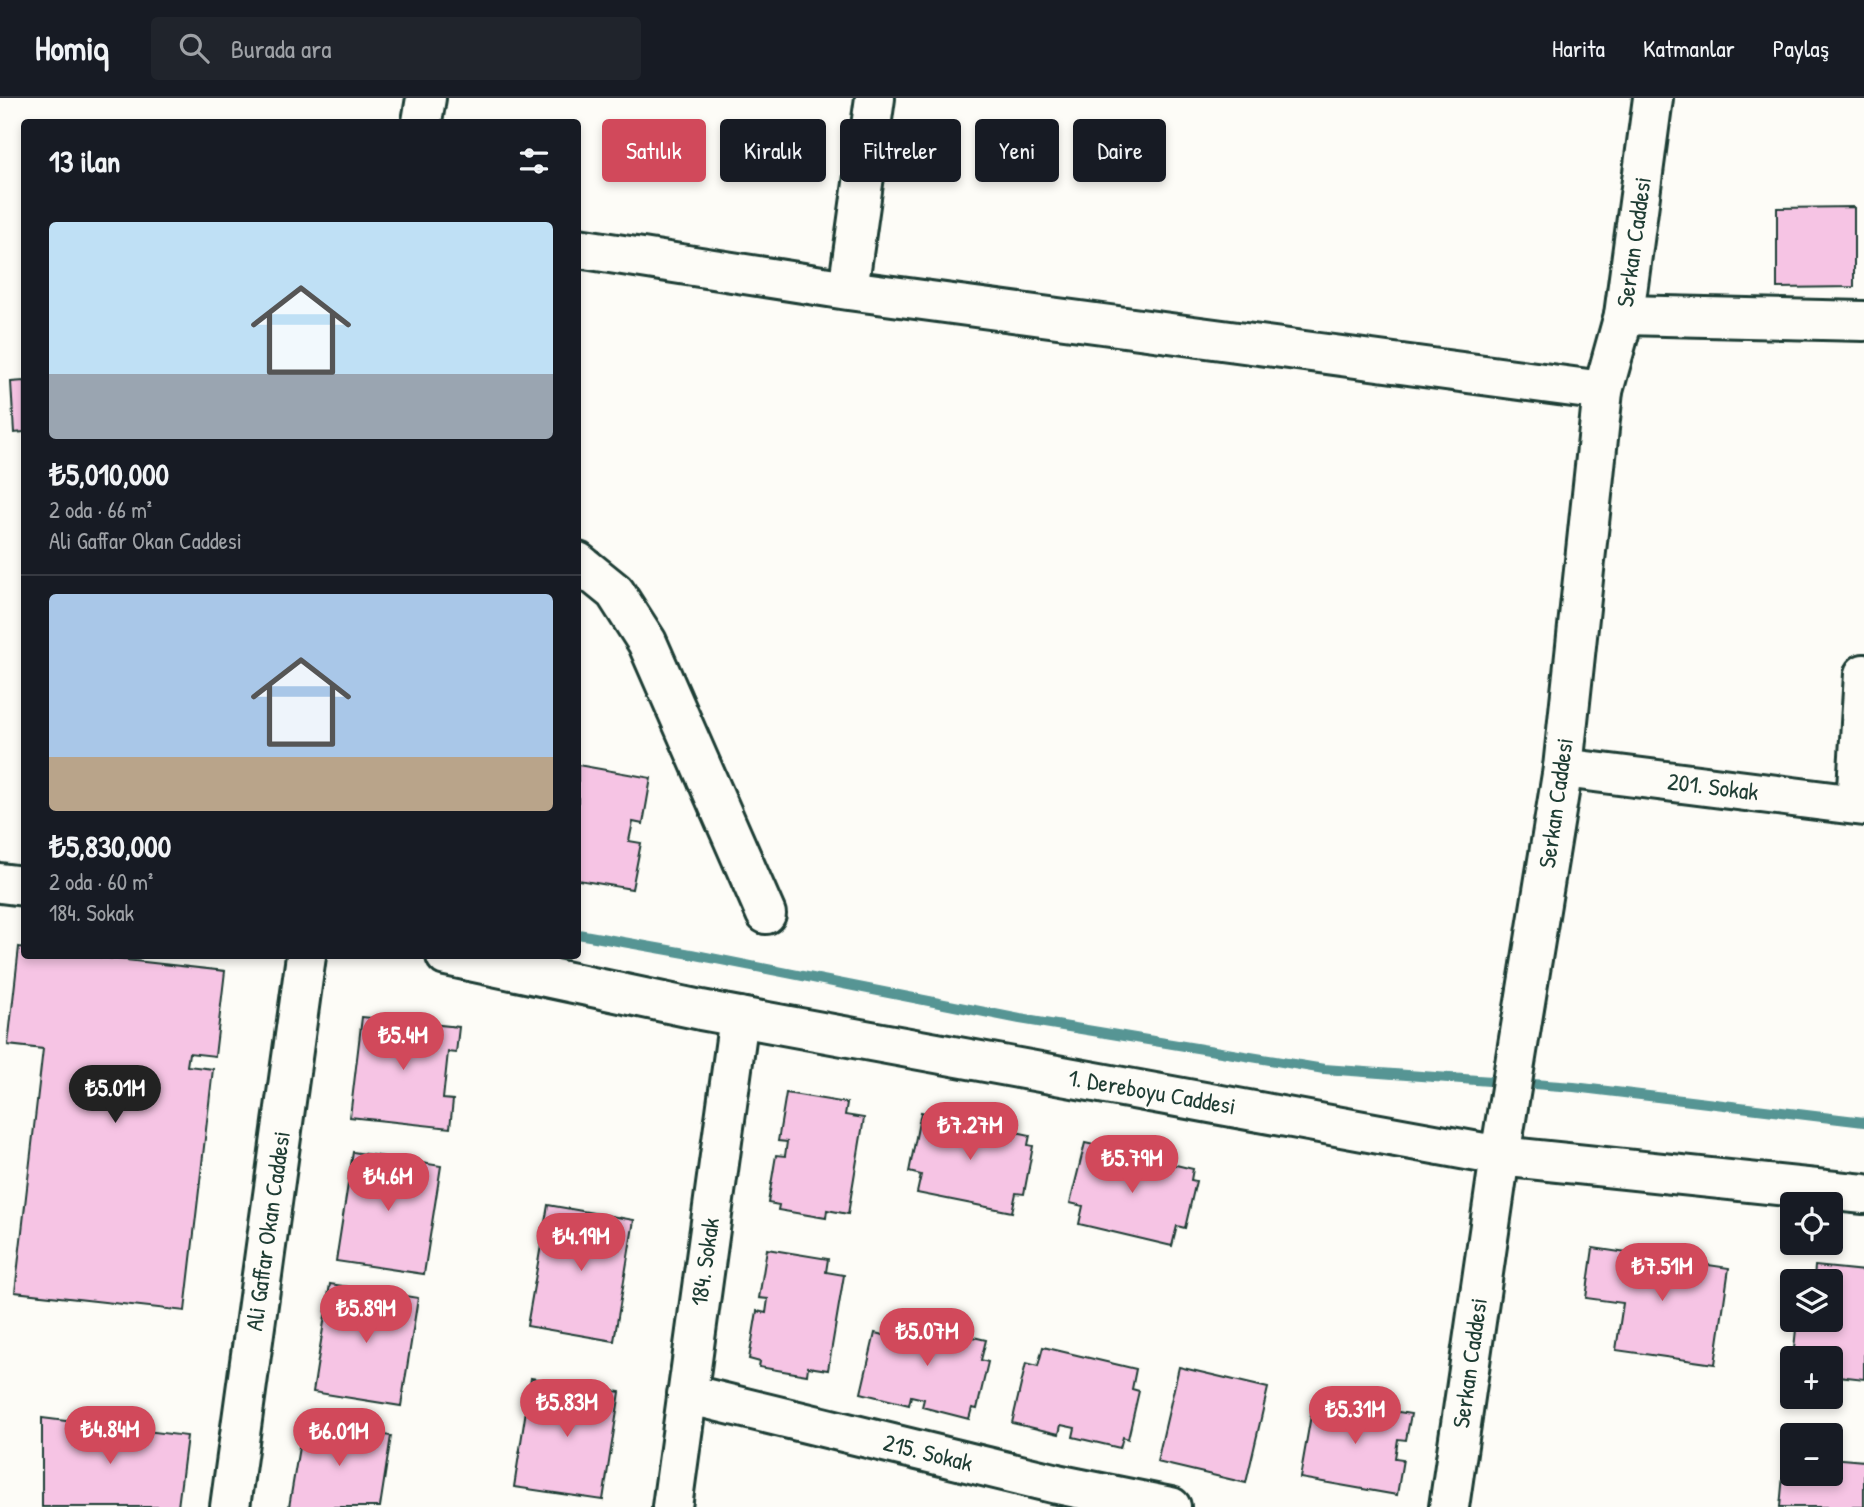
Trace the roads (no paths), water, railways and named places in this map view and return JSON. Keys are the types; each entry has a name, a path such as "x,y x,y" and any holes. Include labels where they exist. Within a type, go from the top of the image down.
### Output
{"main road":[{"path":"422,119 426,98"},
{"path":"848,290 875,98"},
{"name":"Serkan Caddesi","path":"1449,1507 1500,1156 1563,768 1603,391 1624,315 1653,98"},
{"path":"581,248 848,290 1603,391"},
{"path":"1624,315 1864,321"},
{"path":"581,564 615,592 647,642 766,914"},
{"path":"1860,805 1864,674"},
{"name":"201. Sokak","path":"1563,768 1860,805"},
{"path":"0,883 21,886"},
{"name":"Ali Gaffar Okan Caddesi","path":"230,1507 306,959"},
{"name":"1. Dereboyu Caddesi","path":"460,959 739,1017 1500,1156 1864,1194"},
{"name":"184. Sokak","path":"672,1507 739,1017"},
{"name":"215. Sokak","path":"687,1394 1055,1495 1171,1507"}],"waterway":[{"path":"581,935 1020,1019 1324,1069 1574,1087 1864,1122"}]}
